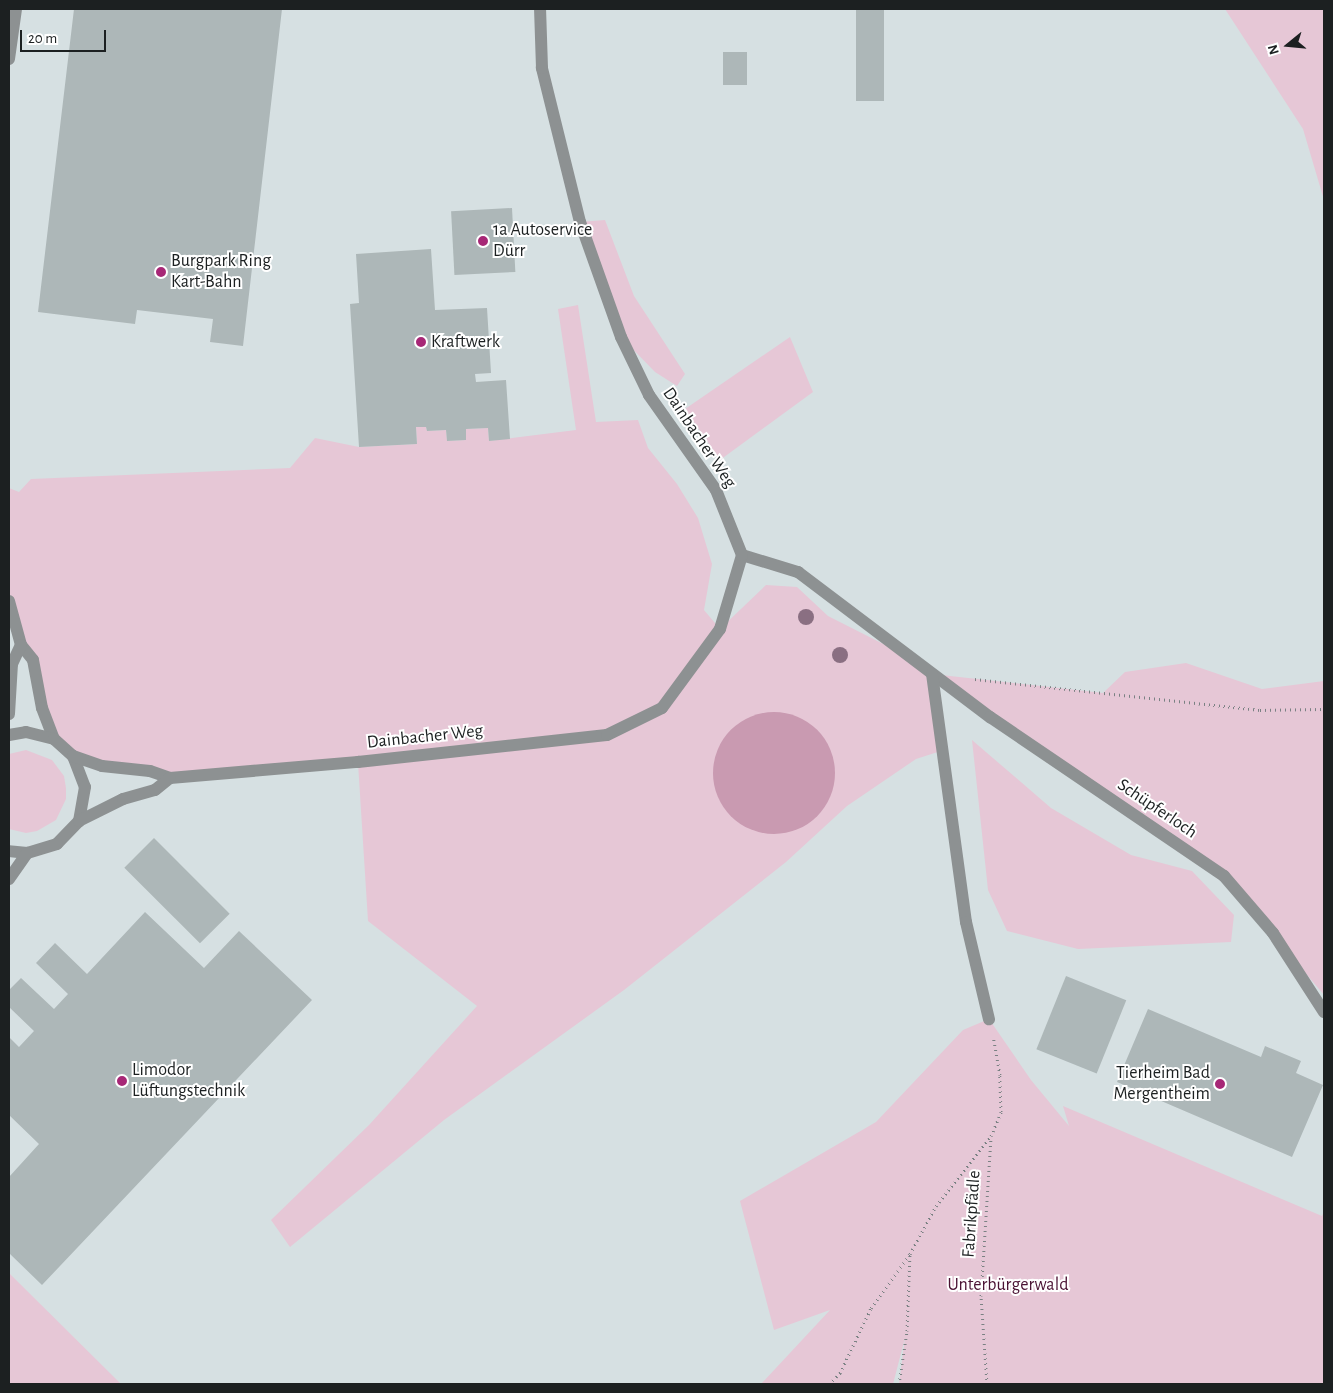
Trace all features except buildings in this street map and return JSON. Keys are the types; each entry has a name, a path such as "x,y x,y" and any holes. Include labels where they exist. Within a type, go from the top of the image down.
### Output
{"street":[{"path":"9,59 16,9"},
{"name":"Dainbacher Weg","path":"73,756 102,766 150,771 170,778 358,762 607,735 662,708 720,629 742,555 716,490 649,395 621,337 580,222 542,68 540,9"},
{"name":"Schüpferloch","path":"742,555 798,572 990,717 1224,876 1273,933 1324,1012"},
{"path":"9,601 21,645 33,660 42,708 54,740"},
{"path":"9,714 12,664 21,645"},
{"path":"932,674 966,922 990,1019"},
{"path":"9,851 27,853 57,844 79,820 85,787 73,756 54,740 33,733 10,731"},
{"name":"Dainbacher Weg","path":"79,820 123,798 155,790 170,778"},
{"path":"9,879 27,853"}],"path":[{"path":"970,678 1260,710 1324,710"},
{"path":"829,1384 840,1373 856,1344 871,1308 910,1254 936,1206 991,1136 1001,1112 1000,1075 990,1019"},
{"name":"Fabrikpfädle","path":"987,1384 981,1296 991,1136"},
{"path":"899,1384 907,1331 910,1254"}],"green space":[{"path":"1225,9 1324,9 1324,200 1303,129"},
{"path":"605,220 634,296 685,374 677,386 655,372 621,337 580,222"},
{"path":"578,305 596,422 638,420 648,448 677,484 698,518 712,564 704,610 720,629 766,585 797,587 828,616 905,655 932,674 1103,693 1125,672 1186,663 1262,689 1324,681 1324,995 1224,876 932,675 944,750 916,759 847,806 786,862 624,990 444,1120 290,1247 271,1220 369,1125 477,1006 368,921 358,763 170,778 102,766 54,739 9,601 9,488 19,492 31,479 290,468 315,438 359,447 417,444 416,427 426,427 427,431 446,430 447,441 466,440 466,429 488,428 489,441 576,430 558,309"},
{"path":"790,337 813,392 720,460 685,409"},
{"path":"972,740 1051,808 1131,855 1192,871 1234,915 1231,942 1078,949 1007,931 988,890"},
{"path":"26,750 52,760 64,776 66,799 56,820 37,831 26,833 9,829 9,754"},
{"name":"Unterbürgerwald","path":"989,1019 1031,1080 1069,1126 1063,1106 1322,1216 1324,1211 1324,1384 899,1384 905,1338 893,1384 761,1384 830,1310 774,1330 740,1201 876,1122 963,1030"},
{"path":"9,1273 121,1384 9,1384"}],"shaded area":[{"path":"774,712 786,713 797,717 808,722 817,730 825,739 830,750 834,761 834,785 830,796 825,807 817,816 808,824 797,829 786,833 774,834 762,833 751,829 740,824 731,816 723,807 718,796 714,785 713,773 714,761 718,750 723,739 731,730 740,722 751,717 762,713"}],"place":[{"name":"1a Autoservice Dürr","path":"483,241"},
{"name":"Burgpark Ring Kart-Bahn","path":"161,272"},
{"name":"Kraftwerk","path":"421,342"},
{"name":"Limodor Lüftungstechnik","path":"122,1081"},
{"name":"Tierheim Bad Mergentheim","path":"1220,1084"}]}
